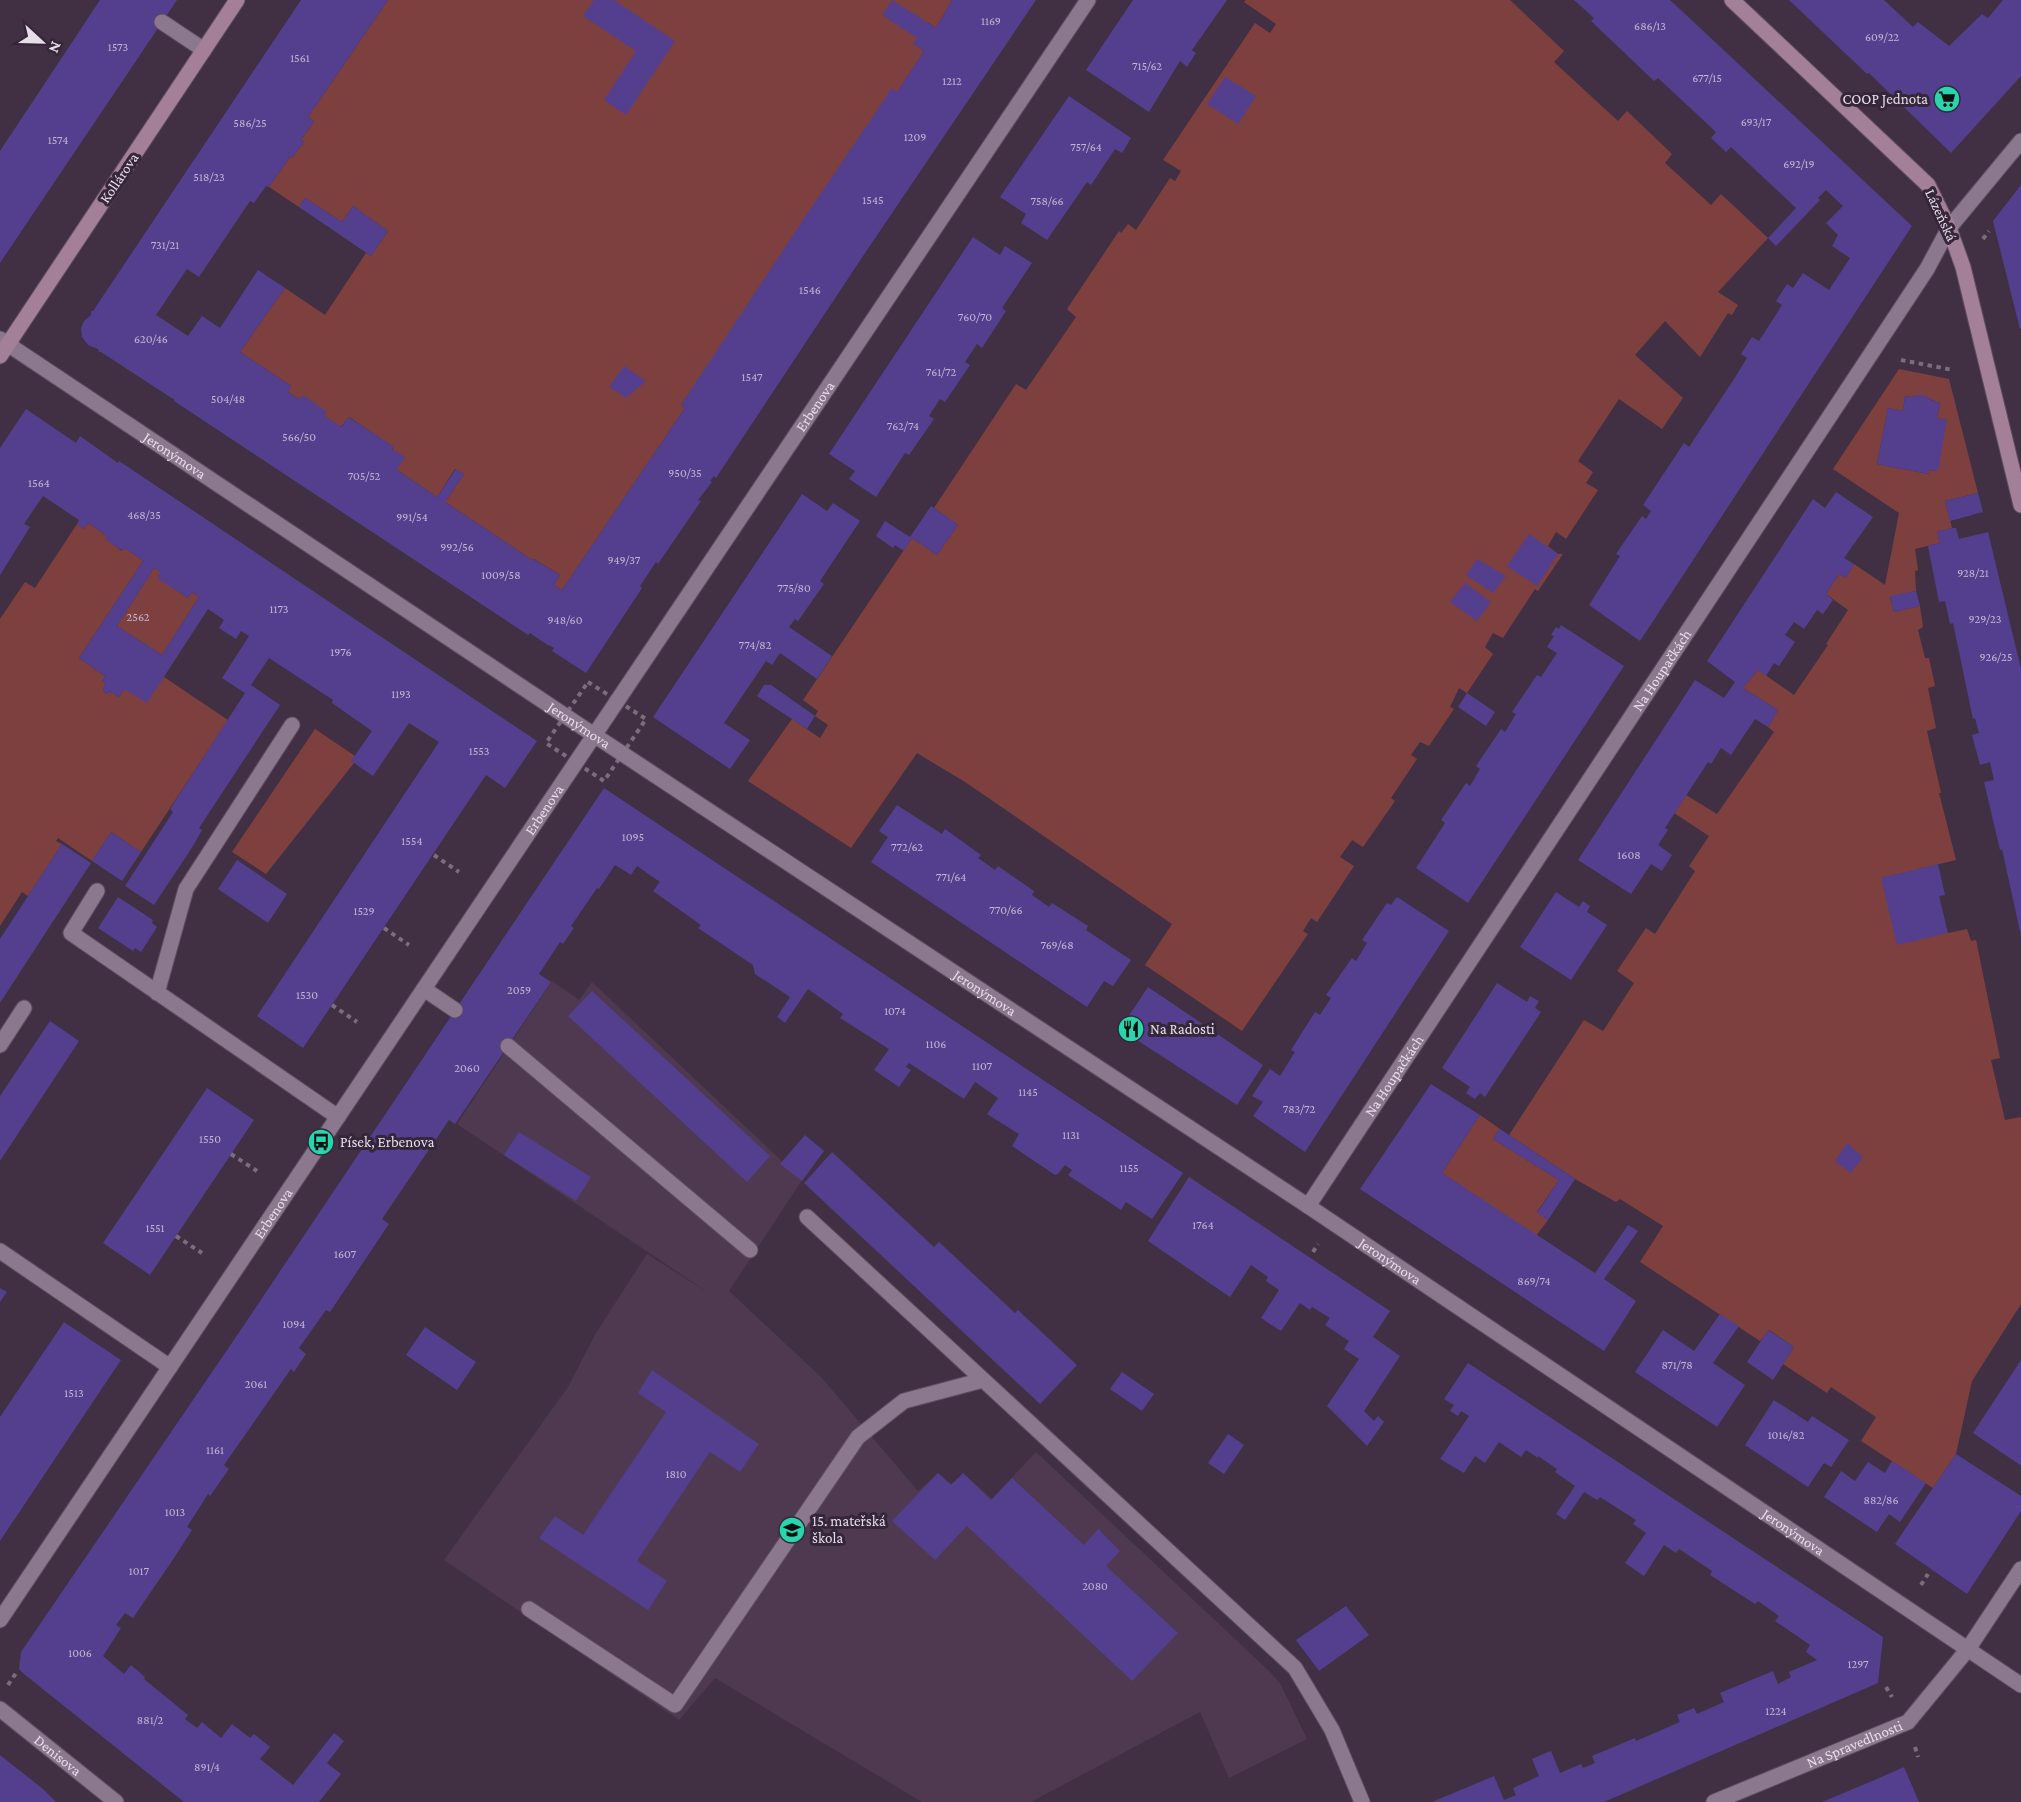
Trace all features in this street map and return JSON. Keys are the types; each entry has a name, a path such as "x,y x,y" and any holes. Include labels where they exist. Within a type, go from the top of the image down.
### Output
{"street":[{"name":"Kollárova","path":"3,346 237,0"},
{"name":"Erbenova","path":"0,1620 1088,0"},
{"name":"Lázeňská","path":"1732,0 1928,185 1949,228 1963,267 2021,505"},
{"path":"162,22 204,50"},
{"name":"Na Houpačkách","path":"1308,1206 1927,269 1949,228 2021,141"},
{"name":"Jeronýmova","path":"3,346 1308,1206 2021,1685"},
{"path":"158,993 186,889 292,725"},
{"path":"98,891 71,933 338,1117"},
{"path":"424,988 455,1010"},
{"path":"0,1045 24,1008"},
{"path":"508,1046 750,1250"},
{"path":"807,1217 1295,1668 1332,1730 1362,1802"},
{"path":"0,1251 170,1367"},
{"path":"529,1610 675,1705 858,1437 904,1401 982,1380"},
{"name":"Na Spravedlnosti","path":"1714,1802 1908,1722 1968,1649 2021,1569"},
{"name":"Denisova","path":"0,1709 116,1802"}],"path":[{"path":"1898,359 1953,370"},
{"path":"434,855 459,872"},
{"path":"384,928 409,945"},
{"path":"332,1005 357,1022"},
{"path":"231,1154 257,1171"},
{"path":"176,1236 202,1253"}],"shaded area":[{"path":"388,0 952,0 936,28 927,22 914,44 924,51 681,405 685,408 562,590 554,585 560,575 534,559 532,560 445,502 464,474 455,469 437,497 397,470 392,446 349,417 341,427 324,416 303,396 299,399 288,392 291,386 240,352 285,288 325,315 366,253 371,256 388,231 353,206 342,222 305,198 299,207 269,187 290,157 292,158 304,142 301,140 314,121 308,117"},
{"path":"1246,0 1510,0 1564,51 1554,62 1618,121 1627,111 1672,154 1665,163 1711,205 1721,194 1768,238 1718,292 1738,305 1732,315 1728,313 1700,357 1665,321 1635,355 1683,398 1662,429 1619,399 1578,461 1593,472 1586,483 1598,490 1566,539 1556,532 1548,546 1558,554 1563,554 1538,591 1535,589 1503,638 1493,633 1485,647 1493,654 1467,693 1459,688 1450,707 1454,709 1429,746 1420,742 1411,755 1417,759 1391,798 1395,801 1363,847 1352,840 1340,857 1354,866 1317,922 1311,918 1303,931 1308,934 1242,1031 1145,965 1172,924 965,782 917,753 851,848 748,781 792,719 820,738 828,725 815,716 818,711 803,700 912,538 937,555 958,525 934,508 1016,384 1026,390 1076,317 1067,309 1119,231 1121,233 1128,224 1136,230 1170,178 1175,181 1181,171 1163,160 1255,23 1270,33 1276,24 1244,2"},
{"path":"1899,369 1949,379 1978,493 1945,501 1952,528 1937,532 1940,543 1915,549 1918,570 1915,571 1916,591 1890,597 1894,612 1920,606 1923,627 1918,630 1925,658 1929,658 1935,686 1928,688 1936,728 1927,731 1941,793 1939,793 1956,860 1882,878 1948,933 1967,929 1971,941 1976,940 2000,1058 1991,1060 2005,1120 2021,1117 2021,1304 1972,1381 1956,1454 1933,1488 1861,1441 1876,1417 1831,1387 1827,1393 1783,1364 1794,1347 1769,1330 1760,1341 1640,1262 1663,1226 1620,1199 1616,1202 1575,1179 1509,1135 1584,1020 1603,1031 1634,983 1617,971 1646,928 1655,934 1695,871 1689,866 1709,836 1674,813 1686,795 1717,814 1774,732 1768,727 1778,710 1743,688 1758,670 1794,695 1828,645 1826,644 1848,610 1826,594 1839,574 1846,578 1854,564 1885,585 1899,513 1833,469","holes":["1920,395 1940,403 1937,418 1946,420 1937,471 1929,470 1928,474 1877,464 1888,408 1903,411 1905,396"]},
{"path":"88,523 107,536 106,539 122,551 125,548 143,561 79,658 105,676 102,681 105,683 103,691 107,694 109,691 119,697 124,689 164,677 228,720 141,852 111,832 92,861 58,838 56,841 62,844 28,896 22,892 0,926 0,619 25,582 35,588 77,524 84,529"},
{"path":"154,568 161,572 158,578 188,598 192,592 199,597 162,655 117,626"},
{"path":"315,729 355,756 354,763 266,874 232,852"},
{"name":"15. mateřská škola","path":"552,981 579,1000 592,982 802,1180 729,1291 821,1377 918,1491 938,1473 951,1484 964,1474 992,1499 1036,1452 1269,1671 1280,1683 1307,1739 1229,1778 1200,1712 1031,1802 922,1802 715,1678 679,1720 444,1560 568,1387 596,1333 647,1254 712,1295 457,1124"},
{"path":"1480,1115 1500,1129 1493,1139 1559,1180 1537,1212 1548,1220 1536,1236 1442,1173"}],"building":[{"path":"100,0 177,0 0,263 0,151"},
{"path":"301,0 388,0 308,117 314,121 301,140 304,142 292,158 290,157 269,187 266,186 254,203 250,201 199,277 187,269 156,315 188,336 202,316 220,328 258,270 285,288 240,352 291,386 288,392 299,399 303,395 327,412 324,416 342,427 348,417 393,446 392,449 405,457 397,470 437,497 456,469 464,474 445,502 532,560 560,575 554,585 562,590 685,408 681,405 801,223 892,88 897,92 924,51 913,44 917,38 882,15 892,0 936,28 952,0 1036,0 716,478 714,476 710,481 712,482 698,500 701,501 658,564 656,562 640,586 642,588 586,673 552,651 554,648 530,633 528,635 174,401 174,398 99,352 98,349 88,345 82,337 81,328 84,321 91,315 91,311"},
{"path":"594,0 614,0 675,41 626,115 604,100 636,51 583,16"},
{"path":"1133,0 1227,0 1192,50 1196,53 1187,67 1180,61 1149,112 1086,70"},
{"path":"1574,0 1670,0 1912,226 1640,641 1589,605 1620,556 1616,554 1642,516 1646,519 1651,511 1643,505 1684,443 1689,447 1734,379 1747,358 1741,354 1752,337 1759,341 1782,305 1776,301 1787,284 1793,288 1803,273 1829,290 1850,258 1832,246 1838,235 1826,223 1843,206 1826,190 1818,198 1820,200 1776,246 1768,238 1796,208 1731,147 1726,152 1711,138 1716,132 1658,78 1654,81 1591,21 1594,18"},
{"name":"COOP Jednota","path":"1789,0 1884,0 1913,27 1918,22 1949,46 1982,14 1988,18 2003,0 2021,0 2021,76 1951,153 1869,73 1867,74"},
{"path":"1225,77 1256,96 1238,124 1207,104"},
{"path":"1069,96 1131,138 1122,153 1115,149 1091,185 1087,182 1047,240 1021,223 1026,214 1000,197"},
{"path":"2021,185 2021,328 2020,329 1993,221"},
{"path":"305,198 342,222 353,206 388,231 371,256 299,207"},
{"path":"973,237 1000,255 1005,246 1032,263 1002,308 1006,311 982,348 977,344 965,362 970,365 945,402 940,399 929,416 934,419 909,455 905,453 876,497 849,479 855,471 829,454"},
{"path":"624,366 646,381 626,398 609,387"},
{"path":"1924,395 1940,403 1937,418 1947,420 1938,471 1929,470 1928,474 1877,464 1888,408 1903,411 1905,396"},
{"path":"26,409 76,443 80,436 537,741 505,788 486,775 303,1048 257,1016 439,742 409,723 373,776 351,761 372,731 332,703 333,700 269,658 251,685 280,705 199,828 202,830 193,846 154,905 125,886 173,812 170,809 245,693 222,678 249,636 241,631 236,639 219,628 224,620 208,609 147,703 124,689 119,697 109,691 107,694 103,691 105,683 102,681 105,676 79,658 143,561 125,548 123,551 105,539 107,536 88,523 84,529 77,524 79,520 43,496 24,524 30,527 0,575 0,448","holes":["154,568 161,572 157,578 188,598 192,592 199,597 162,655 117,626"]},
{"path":"1836,492 1873,517 1844,558 1854,564 1846,578 1839,574 1826,594 1833,600 1823,614 1817,610 1804,629 1794,622 1785,635 1795,642 1779,666 1774,663 1766,676 1758,670 1743,688 1778,710 1768,727 1755,719 1731,755 1721,748 1711,764 1708,762 1665,828 1668,830 1658,845 1672,855 1662,871 1651,864 1631,894 1578,860 1695,680 1724,698 1735,682 1707,661 1813,499 1825,508"},
{"path":"1978,493 1983,512 1950,521 1945,501"},
{"path":"802,494 827,511 833,503 860,521 820,581 824,584 798,621 795,619 789,627 832,656 817,679 780,653 772,665 766,661 724,723 750,740 730,769 653,717"},
{"path":"931,506 958,525 937,555 912,538 904,551 895,545 893,548 876,536 885,521 910,537"},
{"path":"1956,528 1959,539 1988,532 2021,669 2021,936 2002,849 2000,850 1984,782 1994,780 1990,762 1980,765 1972,735 1979,733 1975,718 1973,719 1953,623 1950,624 1945,601 1939,602 1928,546 1940,543 1937,532"},
{"path":"1529,534 1558,554 1537,586 1507,566"},
{"path":"1477,559 1506,576 1493,593 1466,575"},
{"path":"1465,583 1491,602 1477,621 1450,602"},
{"path":"1916,591 1920,606 1894,612 1890,596"},
{"path":"1561,625 1624,666 1468,903 1416,868 1445,823 1441,820 1466,783 1470,786 1480,769 1476,766 1501,729 1505,732 1516,714 1512,712 1537,675 1541,677 1557,653 1547,647 1554,636 1551,635 1556,627 1559,629"},
{"path":"764,685 771,685 815,716 807,729 757,696"},
{"path":"1467,693 1495,712 1486,726 1458,707"},
{"path":"604,788 1183,1173 1152,1219 1126,1202 1121,1210 1068,1175 1072,1170 1065,1165 1055,1175 1012,1146 1019,1134 987,1114 998,1098 975,1082 964,1099 909,1063 906,1067 911,1070 899,1087 874,1070 889,1049 840,1018 843,1014 808,989 785,1023 777,1017 790,997 755,974 753,965 698,928 701,925 653,891 660,882 637,866 631,875 615,865 571,926 574,928 563,944 560,942 539,974 551,982 455,1124 449,1120 382,1219 389,1224 330,1312 326,1310 299,1348 306,1354 294,1372 291,1369 224,1465 229,1469 210,1496 208,1494 187,1527 192,1530 174,1558 133,1618 125,1613 116,1625 121,1628 103,1656 124,1674 131,1665 145,1677 144,1679 188,1715 185,1719 197,1728 202,1722 221,1738 232,1724 250,1738 254,1734 270,1747 260,1759 293,1785 334,1733 344,1741 327,1763 341,1774 319,1802 184,1802 24,1674 19,1669 21,1652 238,1334"},
{"path":"897,805 942,834 945,829 981,855 978,858 995,870 998,866 1034,891 1032,895 1049,907 1052,903 1088,926 1086,930 1131,960 1113,986 1104,981 1087,1007 871,862 888,837 879,831"},
{"path":"111,832 141,852 122,881 92,861"},
{"path":"62,844 91,863 0,1003 0,939"},
{"path":"237,860 287,894 268,923 218,889"},
{"path":"1938,864 1945,895 1939,896 1948,933 1897,945 1881,878"},
{"path":"1556,892 1579,907 1583,901 1590,906 1587,912 1607,925 1571,980 1520,947"},
{"path":"118,897 153,920 152,923 157,927 141,952 135,948 133,951 98,928"},
{"path":"1397,897 1449,931 1305,1152 1253,1116 1263,1102 1252,1096 1270,1069 1280,1076 1295,1052 1291,1050 1315,1012 1320,1015 1331,998 1326,995 1352,958 1356,961 1367,943 1362,940 1387,903 1391,905"},
{"path":"1497,983 1527,1002 1530,996 1539,1001 1535,1008 1541,1012 1485,1097 1480,1093 1475,1099 1466,1093 1470,1087 1442,1068"},
{"path":"1148,987 1263,1065 1237,1105 1120,1029"},
{"path":"592,991 770,1156 747,1182 568,1016"},
{"path":"50,1021 79,1041 0,1161 0,1096"},
{"path":"1431,1084 1480,1115 1442,1173 1595,1273 1628,1225 1638,1231 1604,1279 1636,1301 1604,1351 1360,1189"},
{"path":"207,1088 254,1120 150,1275 103,1243"},
{"path":"1500,1129 1575,1179 1548,1220 1537,1213 1559,1180 1493,1139"},
{"path":"519,1132 591,1177 576,1201 504,1155"},
{"path":"805,1135 824,1151 802,1181 780,1164"},
{"path":"1847,1143 1863,1157 1851,1173 1835,1161"},
{"path":"832,1152 934,1247 939,1242 1015,1313 1018,1310 1077,1365 1040,1404 804,1183"},
{"path":"1189,1177 1390,1311 1373,1337 1400,1356 1364,1411 1374,1421 1378,1416 1384,1422 1367,1446 1327,1406 1359,1359 1344,1349 1349,1341 1325,1325 1330,1318 1300,1303 1281,1331 1261,1318 1279,1290 1266,1281 1268,1277 1251,1265 1230,1297 1148,1241"},
{"path":"0,1288 7,1292 0,1302"},
{"path":"1720,1314 1739,1326 1713,1363 1745,1385 1717,1427 1635,1372 1663,1330 1694,1351"},
{"path":"64,1322 121,1360 0,1541 0,1417"},
{"path":"425,1327 476,1362 457,1390 406,1355"},
{"path":"1768,1330 1794,1347 1773,1380 1747,1362"},
{"path":"2021,1360 2021,1464 2020,1465 1973,1433"},
{"path":"1468,1363 1883,1637 1878,1683 1604,1802 1432,1802 1494,1776 1504,1800 1516,1795 1513,1788 1539,1776 1532,1759 1551,1751 1560,1773 1581,1764 1583,1768 1595,1763 1592,1756 1635,1738 1636,1741 1680,1722 1677,1715 1694,1708 1697,1714 1724,1702 1720,1693 1773,1671 1778,1684 1791,1677 1789,1672 1817,1660 1806,1652 1810,1645 1775,1621 1779,1616 1758,1601 1755,1604 1710,1575 1712,1571 1679,1549 1676,1553 1664,1545 1644,1576 1625,1563 1646,1533 1633,1524 1636,1520 1600,1497 1597,1500 1584,1492 1565,1520 1556,1514 1575,1486 1555,1472 1557,1469 1538,1456 1538,1458 1526,1450 1521,1457 1499,1442 1485,1463 1475,1456 1464,1473 1440,1459 1469,1416 1461,1411 1458,1416 1450,1411 1454,1405 1444,1399"},
{"path":"652,1370 759,1444 740,1472 710,1452 637,1561 667,1581 648,1610 539,1538 555,1516 583,1535 666,1412 638,1393"},
{"path":"1122,1372 1154,1394 1142,1411 1110,1389"},
{"path":"1774,1400 1808,1422 1812,1416 1849,1440 1831,1467 1824,1463 1808,1487 1745,1445"},
{"path":"1228,1434 1244,1445 1224,1474 1208,1463"},
{"path":"1956,1454 2021,1496 2021,1511 1967,1594 1895,1544"},
{"path":"1892,1461 1926,1483 1900,1522 1889,1514 1877,1532 1824,1497 1841,1471 1855,1481 1868,1462 1885,1473"},
{"path":"938,1473 951,1485 963,1473 991,1500 1012,1478 1084,1545 1099,1528 1120,1551 1106,1566 1178,1633 1132,1681 967,1526 935,1560 892,1521"},
{"path":"1346,1606 1369,1635 1319,1671 1296,1640"},
{"path":"0,1755 43,1789 56,1802 0,1802"},
{"path":"1904,1767 1919,1802 1822,1802 1877,1779"}],"place":[{"name":"COOP Jednota","path":"1947,99"},
{"name":"Na Radosti","path":"1131,1029"},
{"name":"Písek, Erbenova","path":"321,1142"},
{"name":"15. mateřská škola","path":"792,1530"}]}
